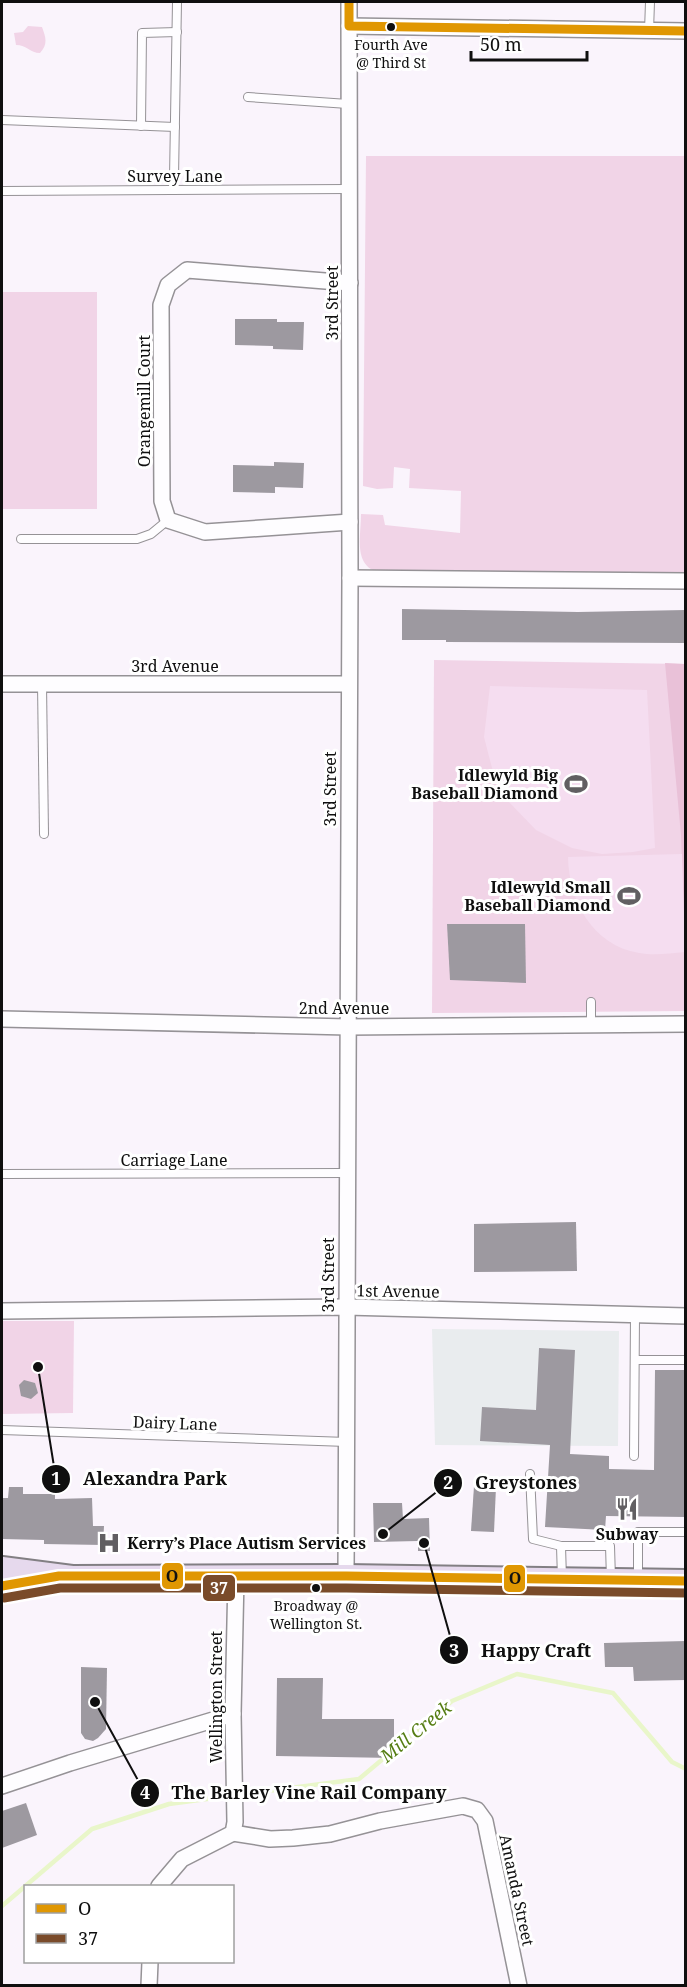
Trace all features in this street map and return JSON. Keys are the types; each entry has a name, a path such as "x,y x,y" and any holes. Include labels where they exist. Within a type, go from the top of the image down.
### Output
{"main road":[{"path":"2,1568 59,1576 346,1576 686,1581"},
{"path":"2,1586 59,1576"}],"street":[{"name":"3rd Street","path":"346,1576 350,578 349,2"},
{"path":"349,26 686,32"},
{"name":"Orangemill Court","path":"168,520 162,501 161,350 161,305 168,285 187,270 350,283"},
{"path":"168,520 205,532 350,522"},
{"path":"350,578 686,580"},
{"name":"3rd Avenue","path":"2,684 348,684"},
{"name":"2nd Avenue","path":"2,1019 348,1027 686,1024"},
{"name":"1st Avenue","path":"2,1311 346,1307 686,1316"},
{"name":"Wellington Street","path":"233,1833 235,1822 233,1714 236,1577"},
{"path":"2,1786 233,1714"},
{"name":"Amanda Street","path":"233,1833 270,1839 293,1839 330,1834 411,1815 463,1806 471,1807 483,1815 485,1821 519,1986"},
{"path":"160,1885 182,1859 233,1833"},
{"path":"149,1986 150,1963"}],"lane":[{"path":"174,177 177,2"},
{"path":"649,31 650,2"},
{"path":"141,126 142,33 177,32"},
{"path":"248,97 348,104"},
{"path":"2,120 175,127"},
{"name":"Survey Lane","path":"2,191 348,189"},
{"path":"21,539 137,539 151,534 168,520"},
{"path":"42,684 44,834"},
{"path":"591,1002 591,1025"},
{"name":"Carriage Lane","path":"2,1174 347,1173"},
{"path":"633,1456 635,1315"},
{"path":"635,1360 686,1360"},
{"name":"Dairy Lane","path":"2,1430 347,1442"},
{"path":"530,1474 533,1539 561,1546 610,1546 611,1580"},
{"path":"638,1580 638,1532 686,1532"},
{"path":"561,1546 562,1579"}],"shaded area":[{"path":"28,26 42,27 46,41 40,53 16,45 14,33 23,32"},
{"path":"366,156 685,156 685,574 378,572 365,563 360,549 361,514 383,515 385,525 460,533 461,491 409,488 410,469 394,467 393,488 377,489 363,486"},
{"path":"2,292 97,292 97,509 2,509"},
{"path":"434,660 685,664 685,1011 432,1013"},
{"path":"665,663 685,664 685,943 681,835"},
{"name":"Idlewyld Big Baseball Diamond","path":"490,686 647,690 655,848 602,854 572,848 536,830 508,801 492,768 484,737"},
{"name":"Idlewyld Small Baseball Diamond","path":"682,854 685,952 639,953 608,941 596,931 579,905 569,873 568,857"},
{"path":"2,1321 74,1321 73,1413 2,1414"},
{"path":"432,1329 619,1331 618,1446 435,1445"}],"building":[{"path":"235,319 277,319 277,322 304,322 303,350 235,345"},
{"path":"274,462 304,463 303,488 275,487 275,493 233,492 233,465 274,466"},
{"path":"402,609 578,612 686,610 686,643 402,640"},
{"path":"447,924 525,924 526,983 450,980"},
{"path":"576,1222 577,1271 474,1272 474,1224"},
{"path":"539,1348 575,1350 570,1454 609,1456 609,1469 654,1470 655,1370 686,1370 686,1517 606,1516 605,1530 545,1527 550,1445 480,1441 482,1407 536,1410"},
{"path":"24,1380 35,1383 38,1393 31,1399 21,1396 19,1385"},
{"path":"474,1486 496,1487 494,1532 471,1531"},
{"path":"9,1487 23,1487 23,1494 55,1494 55,1499 92,1498 93,1526 104,1526 103,1545 44,1544 44,1540 2,1539 2,1498 8,1498"},
{"path":"373,1503 402,1503 403,1519 429,1518 430,1551 418,1551 418,1541 374,1542"},
{"path":"686,1641 686,1680 634,1681 633,1667 605,1667 604,1643"},
{"path":"81,1667 107,1668 106,1729 93,1741 85,1739 81,1733"},
{"path":"277,1678 323,1678 322,1719 394,1719 394,1758 276,1756"},
{"path":"26,1803 37,1835 2,1848 2,1811"}],"waterway":[{"name":"Mill Creek","path":"27,1885 92,1829 169,1804 359,1779 452,1701 517,1674 613,1693 672,1762 686,1769"},
{"name":"Mill Creek","path":"2,1906 24,1887"}],"transit line":[{"name":"O","path":"349,2 349,26 686,31"},
{"name":"O","path":"2,1586 59,1576 346,1576 686,1581"},
{"name":"37","path":"4,1598 60,1588 346,1588 686,1593"}],"place":[{"name":"Fourth Ave @ Third St","path":"391,27"},
{"name":"Idlewyld Big Baseball Diamond","path":"576,784"},
{"name":"Idlewyld Small Baseball Diamond","path":"629,896"},
{"name":"Alexandra Park","path":"38,1367"},
{"name":"Subway","path":"627,1509"},
{"name":"Greystones","path":"383,1534"},
{"name":"Kerry’s Place Autism Services","path":"109,1543"},
{"name":"Happy Craft","path":"424,1543"},
{"name":"Broadway @ Wellington St.","path":"316,1588"},
{"name":"The Barley Vine Rail Company","path":"95,1702"}]}
